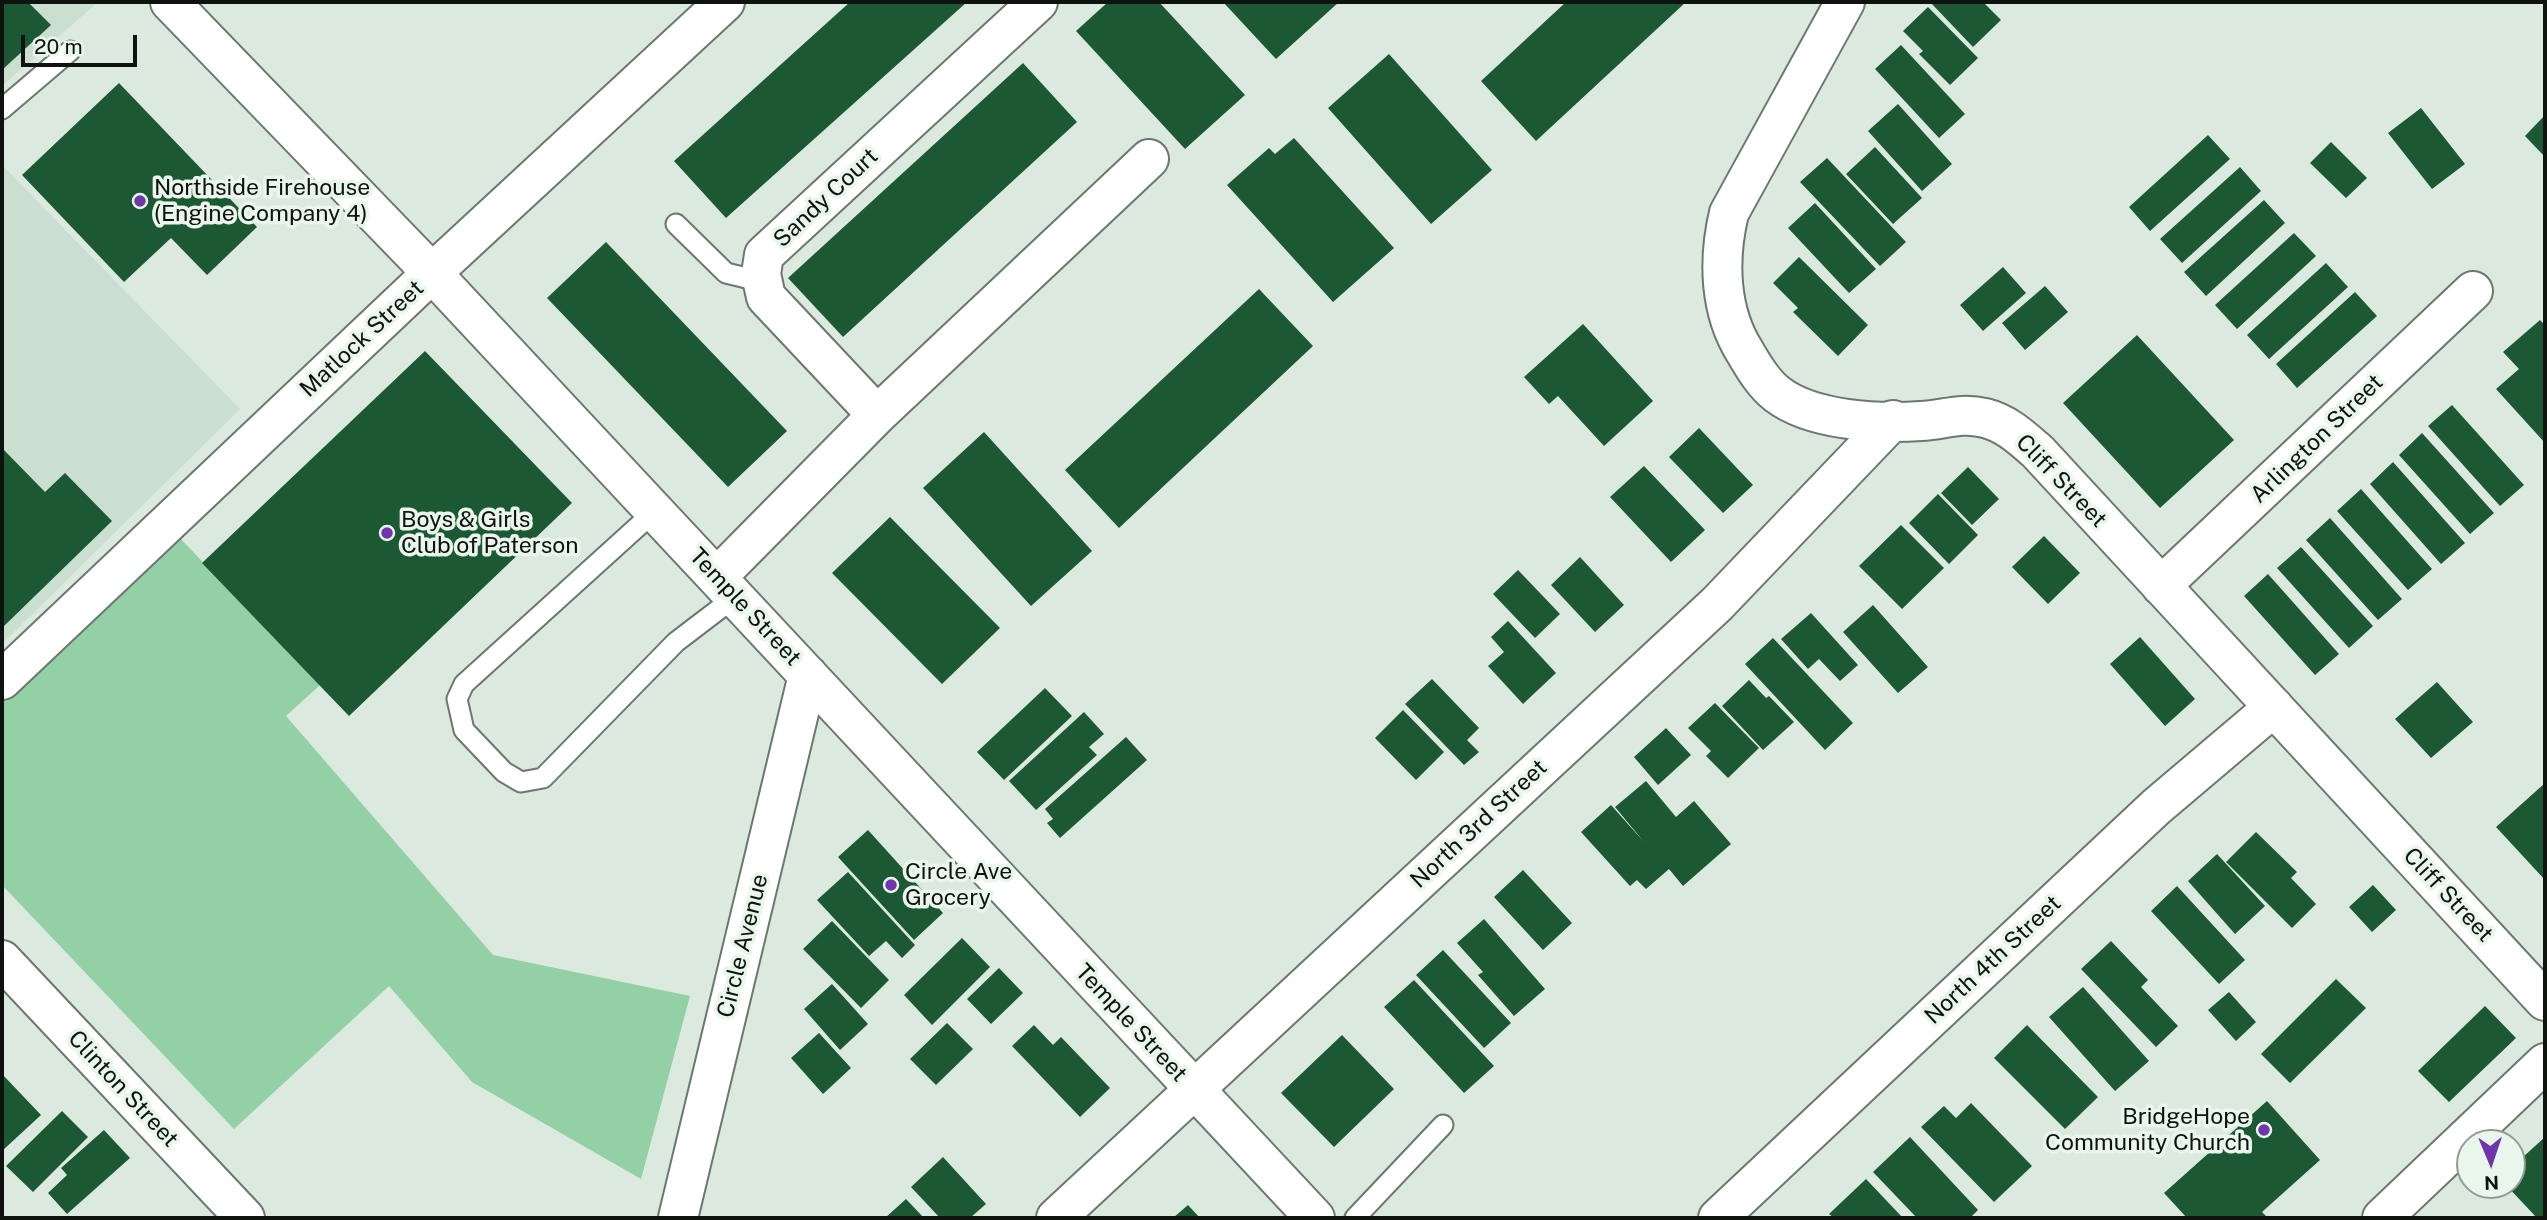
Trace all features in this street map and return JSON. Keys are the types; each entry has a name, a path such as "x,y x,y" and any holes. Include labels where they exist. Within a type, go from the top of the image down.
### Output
{"street":[{"name":"Temple Street","path":"170,2 432,273 1315,1218"},
{"name":"Matlock Street","path":"2,680 432,273 724,2"},
{"name":"Sandy Court","path":"763,282 761,274 764,255 1038,2"},
{"name":"Cliff Street","path":"1845,2 1729,213 1723,237 1722,289 1735,337 1761,378 1776,393 1794,405 1838,419 1922,421 1965,415 1986,418 2019,435 2545,1001"},
{"path":"726,587 877,415 1149,159"},
{"path":"763,282 766,297 877,415"},
{"name":"Arlington Street","path":"2161,586 2473,290"},
{"name":"North 3rd Street","path":"1056,1218 1717,604 1893,420"},
{"name":"Circle Avenue","path":"678,1218 808,675"},
{"name":"North 4th Street","path":"1718,1218 2157,807 2274,707"},
{"name":"Clinton Street","path":"2,960 245,1218"},
{"path":"2382,1218 2545,1063"}],"lane":[{"path":"2,109 70,51"},
{"path":"676,224 726,274 763,282"},
{"path":"655,511 464,684 457,699 464,730 504,772 522,782 543,778 726,587"},
{"path":"1355,1218 1443,1125"}],"shaded area":[{"path":"2,2 98,2 2,86"},
{"path":"2,165 240,409 2,644"}],"green space":[{"path":"178,536 320,685 286,716 493,955 690,996 641,1179 472,1082 389,986 234,1129 2,885 2,697"}],"building":[{"path":"2,2 28,2 51,25 2,70"},
{"path":"850,2 967,2 726,218 674,161"},
{"path":"1108,2 1159,2 1245,95 1185,149 1076,31"},
{"path":"1223,2 1339,2 1276,59"},
{"path":"1566,2 1686,2 1536,141 1481,81"},
{"path":"1930,2 1983,2 2001,20 1973,47"},
{"path":"1928,7 1978,58 1950,85 1919,54 1923,51 1903,31"},
{"path":"1901,45 1965,114 1939,138 1875,69"},
{"path":"1389,54 1492,170 1431,224 1328,108"},
{"path":"1023,63 1077,122 843,337 788,278"},
{"name":"Northside Firehouse (Engine Company 4)","path":"119,83 257,227 207,275 171,238 124,282 22,175"},
{"path":"1898,104 1952,164 1922,191 1868,131"},
{"path":"2421,108 2465,164 2432,189 2388,133"},
{"path":"2545,115 2545,157 2525,136"},
{"path":"2208,135 2230,159 2150,231 2129,207"},
{"path":"1294,138 1394,248 1333,302 1227,185 1269,148 1275,154"},
{"path":"2331,142 2367,178 2346,198 2310,163"},
{"path":"1875,147 1922,198 1893,224 1846,174"},
{"path":"1827,158 1906,242 1880,266 1800,182"},
{"path":"2240,167 2261,191 2182,263 2160,239"},
{"path":"2264,200 2285,223 2206,296 2184,272"},
{"path":"1815,203 1876,269 1849,293 1788,228"},
{"path":"2294,233 2316,256 2237,329 2215,305"},
{"path":"606,242 787,431 728,487 547,298"},
{"path":"1799,257 1868,325 1838,356 1793,312 1798,308 1773,283"},
{"path":"2326,263 2348,287 2269,359 2247,335"},
{"path":"2003,267 2026,293 1983,331 1960,305"},
{"path":"2045,286 2068,312 2025,350 2002,323"},
{"path":"1259,289 1313,346 1119,528 1065,470"},
{"path":"2355,292 2377,316 2297,388 2276,364"},
{"path":"2540,320 2545,325 2545,443 2496,389 2519,369 2503,352"},
{"path":"1583,324 1653,401 1604,446 1558,396 1549,404 1524,377"},
{"path":"2137,335 2234,440 2160,508 2063,403"},
{"name":"Boys & Girls Club of Paterson","path":"425,351 572,503 349,716 202,563"},
{"path":"2452,405 2524,485 2500,506 2428,426"},
{"path":"1699,428 1753,485 1723,513 1669,457"},
{"path":"984,432 1092,551 1031,606 923,488"},
{"path":"2422,433 2494,513 2470,534 2399,455"},
{"path":"2,448 45,492 65,473 112,521 2,628"},
{"path":"2393,462 2465,543 2441,564 2370,484"},
{"path":"1644,466 1705,530 1671,562 1610,497"},
{"path":"1968,467 1999,499 1972,525 1941,493"},
{"path":"2361,489 2432,569 2408,590 2337,511"},
{"path":"1938,494 1978,535 1949,564 1909,523"},
{"path":"890,517 1000,628 942,684 832,573"},
{"path":"2330,518 2402,599 2378,620 2306,540"},
{"path":"1901,525 1944,568 1902,609 1859,566"},
{"path":"2044,536 2080,573 2048,604 2012,567"},
{"path":"2301,547 2373,626 2349,648 2277,568"},
{"path":"1580,557 1624,605 1595,632 1551,585"},
{"path":"1518,570 1560,614 1535,638 1493,594"},
{"path":"2268,574 2339,654 2315,675 2244,596"},
{"path":"1873,605 1928,667 1898,693 1843,632"},
{"path":"1811,613 1858,665 1840,681 1819,659 1808,669 1781,639"},
{"path":"1508,621 1556,673 1523,704 1488,666 1504,652 1491,637"},
{"path":"2140,637 2195,699 2165,726 2110,664"},
{"path":"1773,638 1853,723 1825,750 1745,664"},
{"path":"1432,679 1479,728 1467,740 1479,752 1464,765 1405,704"},
{"path":"1749,680 1794,722 1763,750 1722,706"},
{"path":"2437,682 2473,722 2431,758 2395,719"},
{"path":"1045,688 1072,716 1004,780 977,752"},
{"path":"1715,703 1759,748 1728,778 1706,756 1711,751 1688,728"},
{"path":"1403,710 1444,752 1416,780 1375,738"},
{"path":"1084,712 1104,734 1089,747 1097,755 1036,810 1009,781"},
{"path":"1666,728 1691,755 1658,785 1634,757"},
{"path":"1126,737 1147,760 1060,838 1047,823 1053,819 1045,809"},
{"path":"1646,781 1676,817 1694,801 1731,844 1683,886 1669,869 1646,889 1637,880 1630,886 1581,832 1611,805 1644,842 1615,807"},
{"path":"2545,783 2545,880 2496,827"},
{"name":"Circle Ave Grocery","path":"868,830 943,913 914,940 838,857"},
{"path":"2256,832 2297,872 2291,878 2316,904 2292,928 2226,862"},
{"path":"2217,854 2265,906 2235,934 2188,881"},
{"path":"1523,870 1572,923 1543,950 1494,897"},
{"path":"848,872 915,945 902,958 886,941 869,956 817,900"},
{"path":"2373,885 2396,910 2372,932 2349,907"},
{"path":"2177,886 2245,960 2219,984 2151,911"},
{"path":"1484,919 1545,989 1514,1016 1478,975 1483,972 1457,943"},
{"path":"832,921 889,980 861,1008 803,949"},
{"path":"962,938 990,967 932,1025 904,995"},
{"path":"2111,941 2148,980 2141,987 2178,1026 2156,1047 2081,969"},
{"path":"1443,950 1511,1023 1484,1048 1416,975"},
{"path":"999,968 1023,993 991,1024 967,999"},
{"path":"2336,979 2366,1008 2290,1083 2261,1054"},
{"path":"1414,980 1494,1066 1464,1093 1384,1007"},
{"path":"832,984 868,1024 840,1050 804,1009"},
{"path":"2083,987 2149,1061 2115,1091 2049,1017"},
{"path":"2229,992 2256,1022 2236,1041 2208,1010"},
{"path":"2485,1006 2516,1038 2449,1102 2418,1071"},
{"path":"947,1023 973,1049 936,1085 910,1059"},
{"path":"1034,1025 1053,1045 1061,1037 1110,1088 1080,1117 1012,1046"},
{"path":"2027,1025 2098,1097 2065,1129 1994,1058"},
{"path":"819,1033 851,1068 823,1094 791,1058"},
{"path":"1342,1035 1394,1089 1334,1147 1281,1093"},
{"path":"2,1074 41,1115 2,1151"},
{"name":"BridgeHope Community Church","path":"2267,1101 2320,1160 2262,1212 2268,1218 2187,1218 2164,1193"},
{"path":"1971,1103 2032,1166 1994,1202 1921,1127 1944,1106 1956,1118"},
{"path":"62,1111 88,1137 33,1192 6,1166"},
{"path":"104,1130 130,1158 67,1214 48,1193 67,1175 61,1168"},
{"path":"1910,1137 1978,1210 1970,1218 1917,1218 1873,1172"},
{"path":"2545,1137 2545,1218 2537,1218 2519,1199 2526,1199 2526,1154"},
{"path":"943,1157 986,1204 970,1218 940,1218 911,1187"},
{"path":"1866,1179 1903,1218 1834,1218 1829,1214"},
{"path":"906,1199 924,1218 885,1218"},
{"path":"1188,1205 1200,1218 1173,1218"}],"place":[{"name":"Northside Firehouse (Engine Company 4)","path":"140,201"},
{"name":"Boys & Girls Club of Paterson","path":"387,533"},
{"name":"Circle Ave Grocery","path":"891,885"},
{"name":"BridgeHope Community Church","path":"2264,1130"}]}
